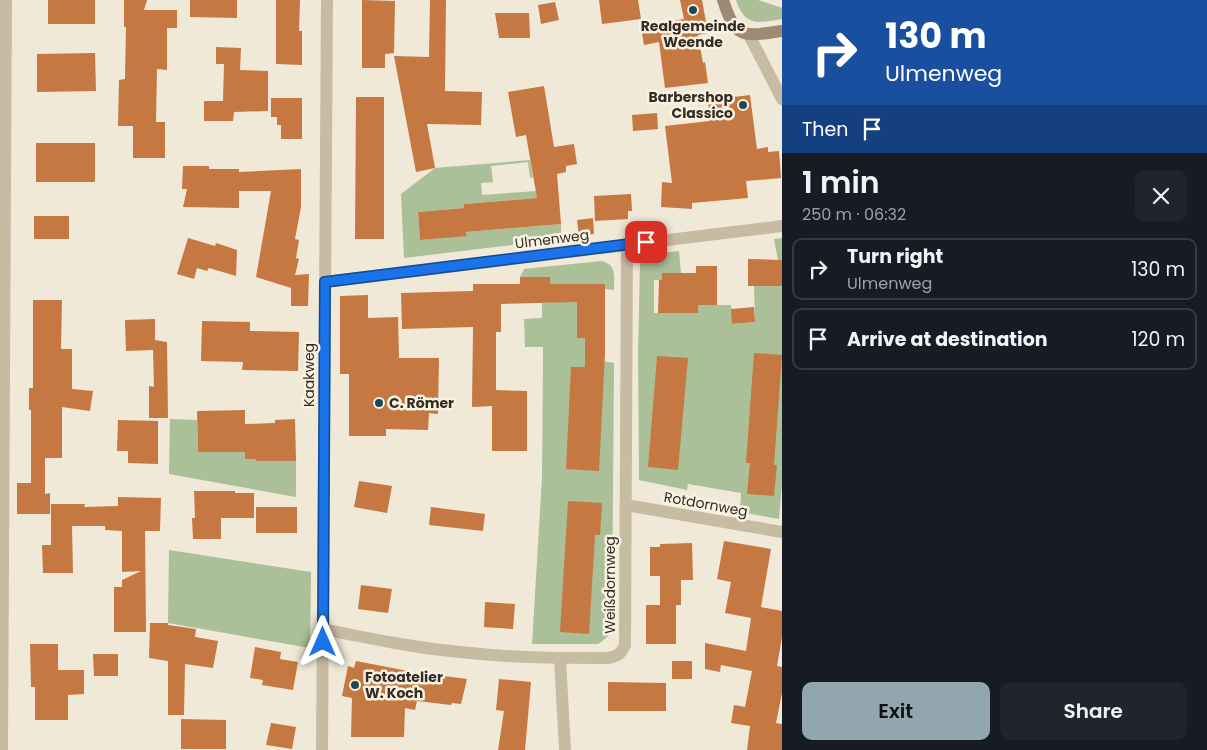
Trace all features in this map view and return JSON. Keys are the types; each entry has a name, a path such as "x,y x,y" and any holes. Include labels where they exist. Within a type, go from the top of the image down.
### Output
{"street":[{"path":"2,750 6,0"},
{"name":"Kaakweg","path":"322,750 327,0"},
{"path":"723,0 729,19 742,33 749,35 782,31"},
{"path":"749,35 782,99"},
{"name":"Ulmenweg","path":"325,282 782,226"},
{"name":"Weißdornweg","path":"323,629 406,645 471,654 608,658 622,652 625,645 627,244"},
{"name":"Rotdornweg","path":"626,505 782,532"},
{"path":"560,658 565,750"}],"green space":[{"path":"736,0 758,0 782,8 782,19 759,22 748,19"},
{"path":"530,160 533,177 530,178 528,162 491,166 493,182 481,183 482,195 537,191 537,198 464,204 464,208 418,212 420,240 467,235 466,232 561,224 561,239 404,258 401,194 435,168"},
{"path":"782,238 782,483 779,519 740,512 741,493 688,484 687,490 639,480 638,353 640,264 655,254 679,251 681,273 663,280 654,280 654,313 698,313 698,305 731,305 733,324 755,322 754,286 748,259 778,260 774,239"},
{"path":"601,261 610,265 614,271 614,290 605,289 605,284 577,284 585,338 585,358 614,363 612,627 607,637 598,644 532,644 542,478 543,347 525,347 524,319 542,318 542,303 550,303 550,277 520,277 524,269"},
{"path":"170,419 197,420 198,452 245,452 257,461 296,461 296,497 169,474"},
{"path":"169,550 311,572 310,648 168,623"}],"building":[{"path":"48,0 95,0 95,24 48,24"},
{"path":"124,0 147,0 144,10 177,10 177,28 167,28 167,70 157,69 156,122 165,122 165,158 133,158 133,126 118,126 119,80 125,79 126,27 124,27"},
{"path":"190,0 237,0 237,18 190,17"},
{"path":"276,0 300,0 299,31 302,31 302,65 276,64"},
{"path":"362,0 395,1 394,53 385,54 385,68 362,68"},
{"path":"430,0 446,0 445,91 482,92 481,125 427,124 435,168 416,172 394,56 429,57"},
{"path":"599,0 638,0 641,19 602,24"},
{"path":"680,0 702,0 708,33 698,35 708,83 665,88 659,42 644,45 641,27 684,19"},
{"path":"555,2 559,20 541,24 538,5"},
{"path":"495,13 529,13 530,38 499,38"},
{"path":"216,47 241,48 240,70 268,71 268,111 234,112 233,121 204,121 204,101 223,101 224,64 216,64"},
{"path":"95,53 96,91 37,92 37,54"},
{"path":"544,86 554,147 574,144 577,164 566,166 566,172 557,174 561,224 466,232 467,236 420,240 418,212 464,208 464,204 537,198 526,135 516,137 508,92"},
{"path":"750,95 757,149 768,147 768,152 779,151 781,178 746,181 748,198 692,203 692,209 661,207 662,182 672,183 665,126 710,121 708,100"},
{"path":"356,97 384,97 384,239 355,239"},
{"path":"271,98 302,98 302,139 281,139 281,125 277,125 277,117 271,117"},
{"path":"657,113 658,129 633,131 632,115"},
{"path":"36,143 95,143 95,182 36,182"},
{"path":"183,166 209,166 209,169 239,169 239,172 301,169 301,207 295,239 299,240 296,258 299,259 295,275 309,274 308,306 291,306 291,288 256,277 271,191 239,191 239,208 183,207 187,189 182,189"},
{"path":"631,194 632,211 628,211 628,219 595,221 594,196"},
{"path":"34,216 69,216 69,239 34,239"},
{"path":"593,218 594,234 579,236 577,220"},
{"path":"188,238 215,246 216,243 237,250 236,276 209,268 207,271 197,268 194,279 177,274"},
{"path":"748,259 782,260 782,286 748,286"},
{"path":"696,266 717,266 717,305 698,305 698,313 658,313 659,280 662,280 662,273 696,273"},
{"path":"520,277 550,277 550,284 605,284 605,353 599,471 566,469 571,367 585,367 585,338 577,338 577,302 501,304 501,332 496,332 496,390 527,391 527,451 492,451 492,406 472,407 473,327 402,329 401,293 473,291 473,284 520,284"},
{"path":"368,295 368,318 398,317 399,358 439,358 438,414 429,413 428,430 386,429 386,436 349,436 349,374 340,374 340,296"},
{"path":"33,300 62,300 61,349 72,349 72,389 93,391 90,411 62,407 62,458 45,458 45,494 50,493 50,514 17,514 17,483 31,483 31,410 29,410 29,388 33,388"},
{"path":"754,307 755,322 732,324 731,309"},
{"path":"155,319 155,340 167,342 168,418 149,418 149,386 154,387 153,350 126,351 125,320"},
{"path":"202,321 250,322 250,331 299,332 298,371 242,370 243,362 201,361"},
{"path":"754,353 782,355 774,465 777,465 774,496 747,494 750,463 746,463"},
{"path":"657,356 688,358 678,470 648,467"},
{"path":"245,410 245,424 275,423 275,420 295,419 296,461 256,461 256,459 245,459 245,452 198,452 197,411"},
{"path":"118,420 158,421 158,464 128,463 128,451 117,451"},
{"path":"359,481 392,486 387,513 354,507"},
{"path":"194,491 254,493 254,518 221,518 221,539 193,539 192,518 195,518"},
{"path":"118,497 161,498 160,531 145,531 146,632 114,632 114,587 122,587 122,580 141,571 122,572 122,531 105,530 105,526 72,526 73,573 43,573 42,545 51,545 51,504 85,504 84,507 118,506"},
{"path":"568,501 602,503 600,535 595,535 589,634 560,632"},
{"path":"256,507 297,507 297,533 256,533"},
{"path":"431,507 485,514 483,531 429,525"},
{"path":"724,541 771,549 761,607 782,611 782,637 777,666 782,667 782,693 776,723 782,724 782,750 747,750 750,726 731,723 734,705 745,707 752,671 721,665 720,672 705,669 705,643 746,651 751,618 725,613 731,582 717,579"},
{"path":"692,543 693,580 681,580 681,605 676,605 676,644 646,644 646,605 660,605 660,576 650,576 650,547 660,547 660,544"},
{"path":"361,585 392,589 388,613 358,609"},
{"path":"485,602 515,604 513,629 484,627"},
{"path":"150,623 168,623 168,625 196,629 195,637 218,641 213,668 185,664 184,715 168,715 168,661 149,658"},
{"path":"30,644 58,644 58,670 84,670 84,694 68,695 68,720 35,720 35,687 31,687"},
{"path":"255,647 281,652 280,659 298,662 293,690 262,685 263,680 250,678"},
{"path":"93,654 118,654 118,676 94,676"},
{"path":"356,661 413,672 467,679 461,704 452,703 451,705 417,701 415,710 405,708 404,737 351,737 352,698 342,696 348,666 354,668"},
{"path":"672,661 692,661 692,679 672,679"},
{"path":"499,679 531,682 525,750 498,750 504,711 496,710"},
{"path":"608,682 666,683 666,711 608,711"},
{"path":"181,719 226,720 226,749 181,749"},
{"path":"271,723 296,727 292,749 266,745"}],"place":[{"name":"Realgemeinde Weende","path":"693,10"},
{"name":"Barbershop Classico","path":"743,105"},
{"name":"C. Römer","path":"379,403"},
{"name":"Fotoatelier W. Koch","path":"355,685"}],"route":[{"path":"323,642 325,282 646,242"}]}
